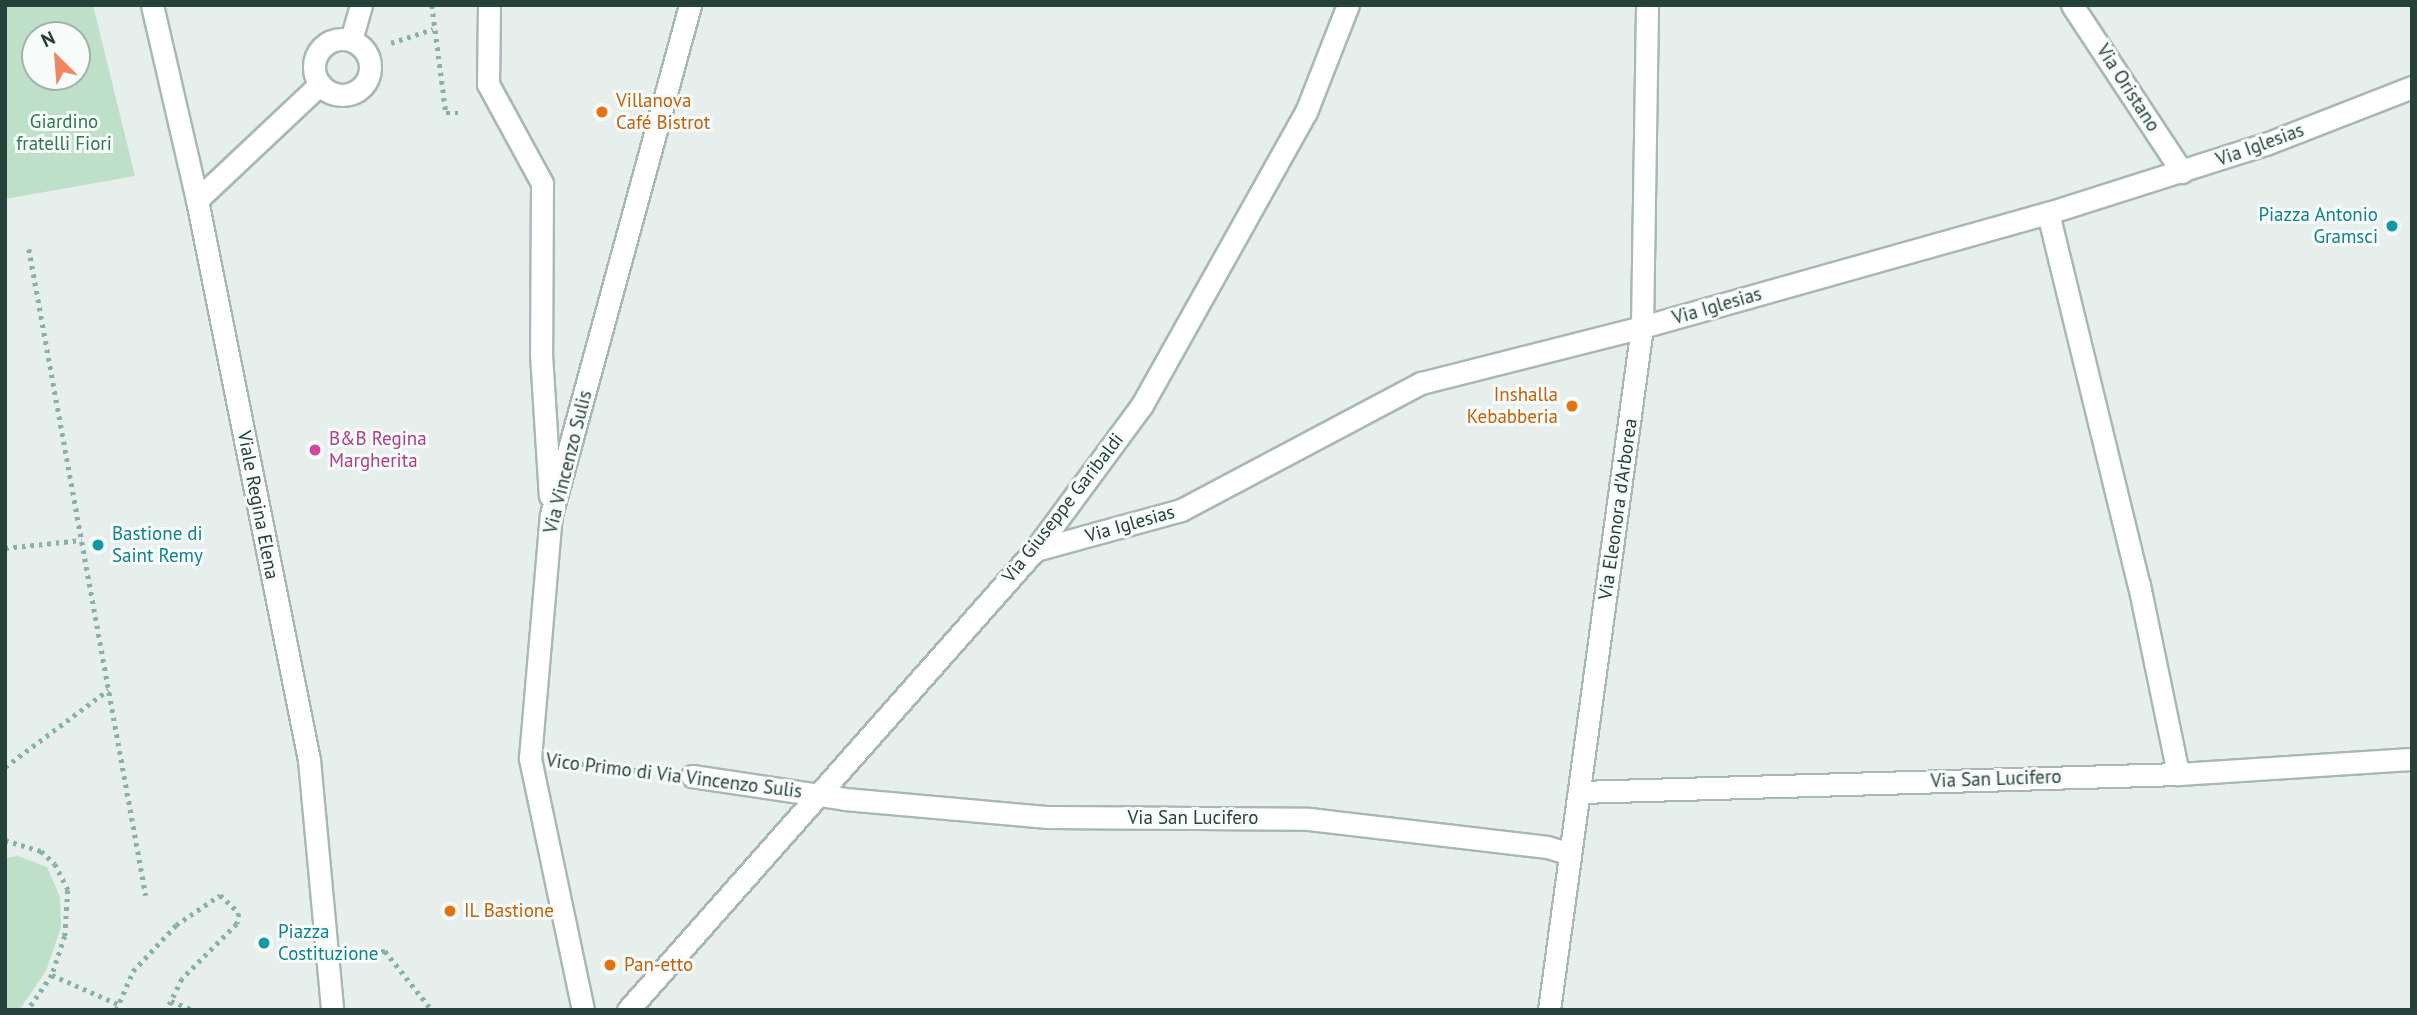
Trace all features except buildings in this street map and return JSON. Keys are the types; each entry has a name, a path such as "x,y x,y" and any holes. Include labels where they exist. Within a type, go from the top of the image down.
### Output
{"street":[{"name":"Viale Regina Elena","path":"152,5 197,200 309,760 332,1010"},
{"path":"358,46 334,40 319,50 314,68 320,85 336,94 355,91 368,77 358,46 361,5"},
{"path":"489,5 488,84 542,183 541,354 551,515"},
{"name":"Via Vincenzo Sulis","path":"583,1010 530,758 551,515 690,5"},
{"name":"Via Giuseppe Garibaldi","path":"628,1010 1035,550 1142,405 1249,220 1306,112 1348,5"},
{"name":"Via Eleonora d'Arborea","path":"1549,1010 1567,853 1580,792 1642,327 1647,5"},
{"name":"Via Oristano","path":"2073,5 2182,172"},
{"path":"197,200 320,85"},
{"name":"Via Iglesias","path":"1035,550 1181,510 1421,383 1642,327 2048,213 2182,172 2412,87"},
{"path":"2048,213 2139,585 2178,774"},
{"name":"Via San Lucifero","path":"1580,792 2178,774 2412,759"},
{"name":"Vico Primo di Via Vincenzo Sulis","path":"692,776 817,794"},
{"name":"Via San Lucifero","path":"817,794 1048,817 1309,819 1547,847 1567,853"}],"path":[{"path":"358,46 433,29 432,5"},
{"path":"29,249 146,896"},
{"path":"5,548 82,540"},
{"path":"5,766 109,690"},
{"name":"Vico Primo di Via Vincenzo Sulis","path":"530,758 692,776"},
{"path":"5,840 41,851 55,864 68,890 65,936 52,975 28,1010"},
{"path":"116,1010 133,971 176,925 220,895 239,914 237,924 200,958 167,1010"},
{"path":"373,952 385,951 432,1010"},
{"path":"52,975 118,1004"},
{"path":"171,1001 193,1010"}],"green space":[{"name":"Giardino fratelli Fiori","path":"5,5 93,5 135,176 5,199"},
{"path":"18,856 47,867 60,897 61,927 46,971 20,1009 5,1010 5,858"}],"place":[{"name":"Villanova Café Bistrot","path":"602,112"},
{"name":"Piazza Antonio Gramsci","path":"2392,226"},
{"name":"Inshalla Kebabberia","path":"1572,406"},
{"name":"B&B Regina Margherita","path":"315,450"},
{"name":"Bastione di Saint Remy","path":"98,545"},
{"name":"IL Bastione","path":"450,911"},
{"name":"Piazza Costituzione","path":"264,943"},
{"name":"Pan-etto","path":"610,965"}]}
